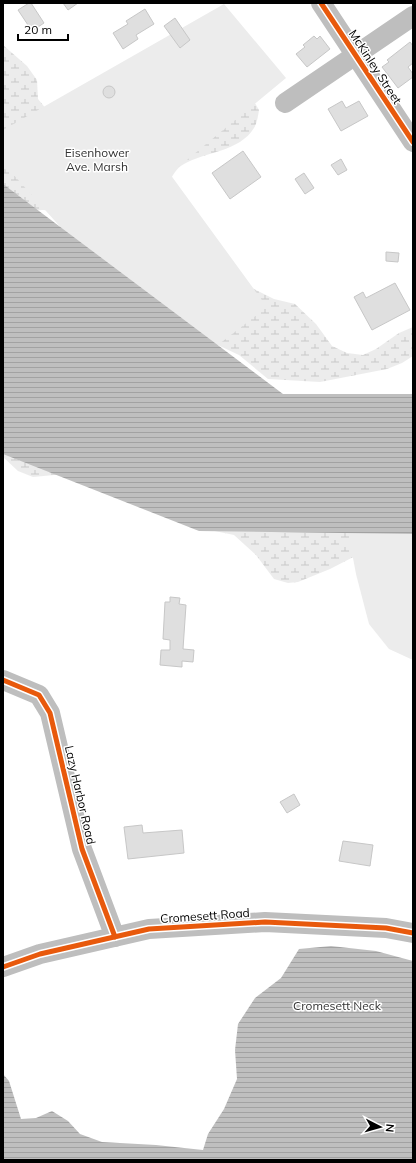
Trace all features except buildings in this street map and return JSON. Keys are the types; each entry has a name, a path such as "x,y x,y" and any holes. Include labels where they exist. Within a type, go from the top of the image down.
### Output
{"street":[{"name":"McKinley Street","path":"321,3 413,142"},
{"path":"285,103 413,16"},
{"name":"Lazy Harbor Road","path":"3,680 39,695 50,713 82,849 115,937"},
{"name":"Cromesett Road","path":"3,967 40,954 149,929 265,922 386,928 413,933"}],"green space":[{"name":"Eisenhower Ave. Marsh","path":"224,4 286,78 170,174 267,307 192,365 157,335 12,173 3,168 3,130"},
{"name":"Eisenhower Ave. Marsh","path":"3,45 27,66 37,80 38,99 52,116 252,98 259,110 255,126 248,136 231,147 184,164 176,170 167,185 252,288 274,299 295,304 316,324 332,346 347,353 363,355 376,349 399,333 413,327 413,356 402,363 387,369 320,382 268,379 239,355 205,339 61,211 42,210 21,212 3,207"},
{"path":"3,434 325,491 365,551 330,569 298,582 288,583 274,579 256,555 234,535 205,529 96,471 33,477 18,471 3,457"},
{"path":"342,499 413,507 413,660 389,649 369,624 356,574"}],"shaded area":[{"path":"3,184 283,394 413,394 413,534 199,531 3,454"},
{"name":"Cromesett Neck","path":"331,946 376,951 413,961 413,1160 3,1160 3,1074 9,1081 21,1119 36,1118 52,1111 68,1121 80,1134 102,1142 156,1145 203,1150 208,1134 224,1109 237,1079 235,1050 238,1024 255,998 281,978 299,949"}],"cycle path":[{"path":"321,3 413,142"},
{"path":"3,680 39,695 50,713 82,849 115,937"},
{"path":"3,967 40,954 149,929 265,922 386,928 413,933"}]}
